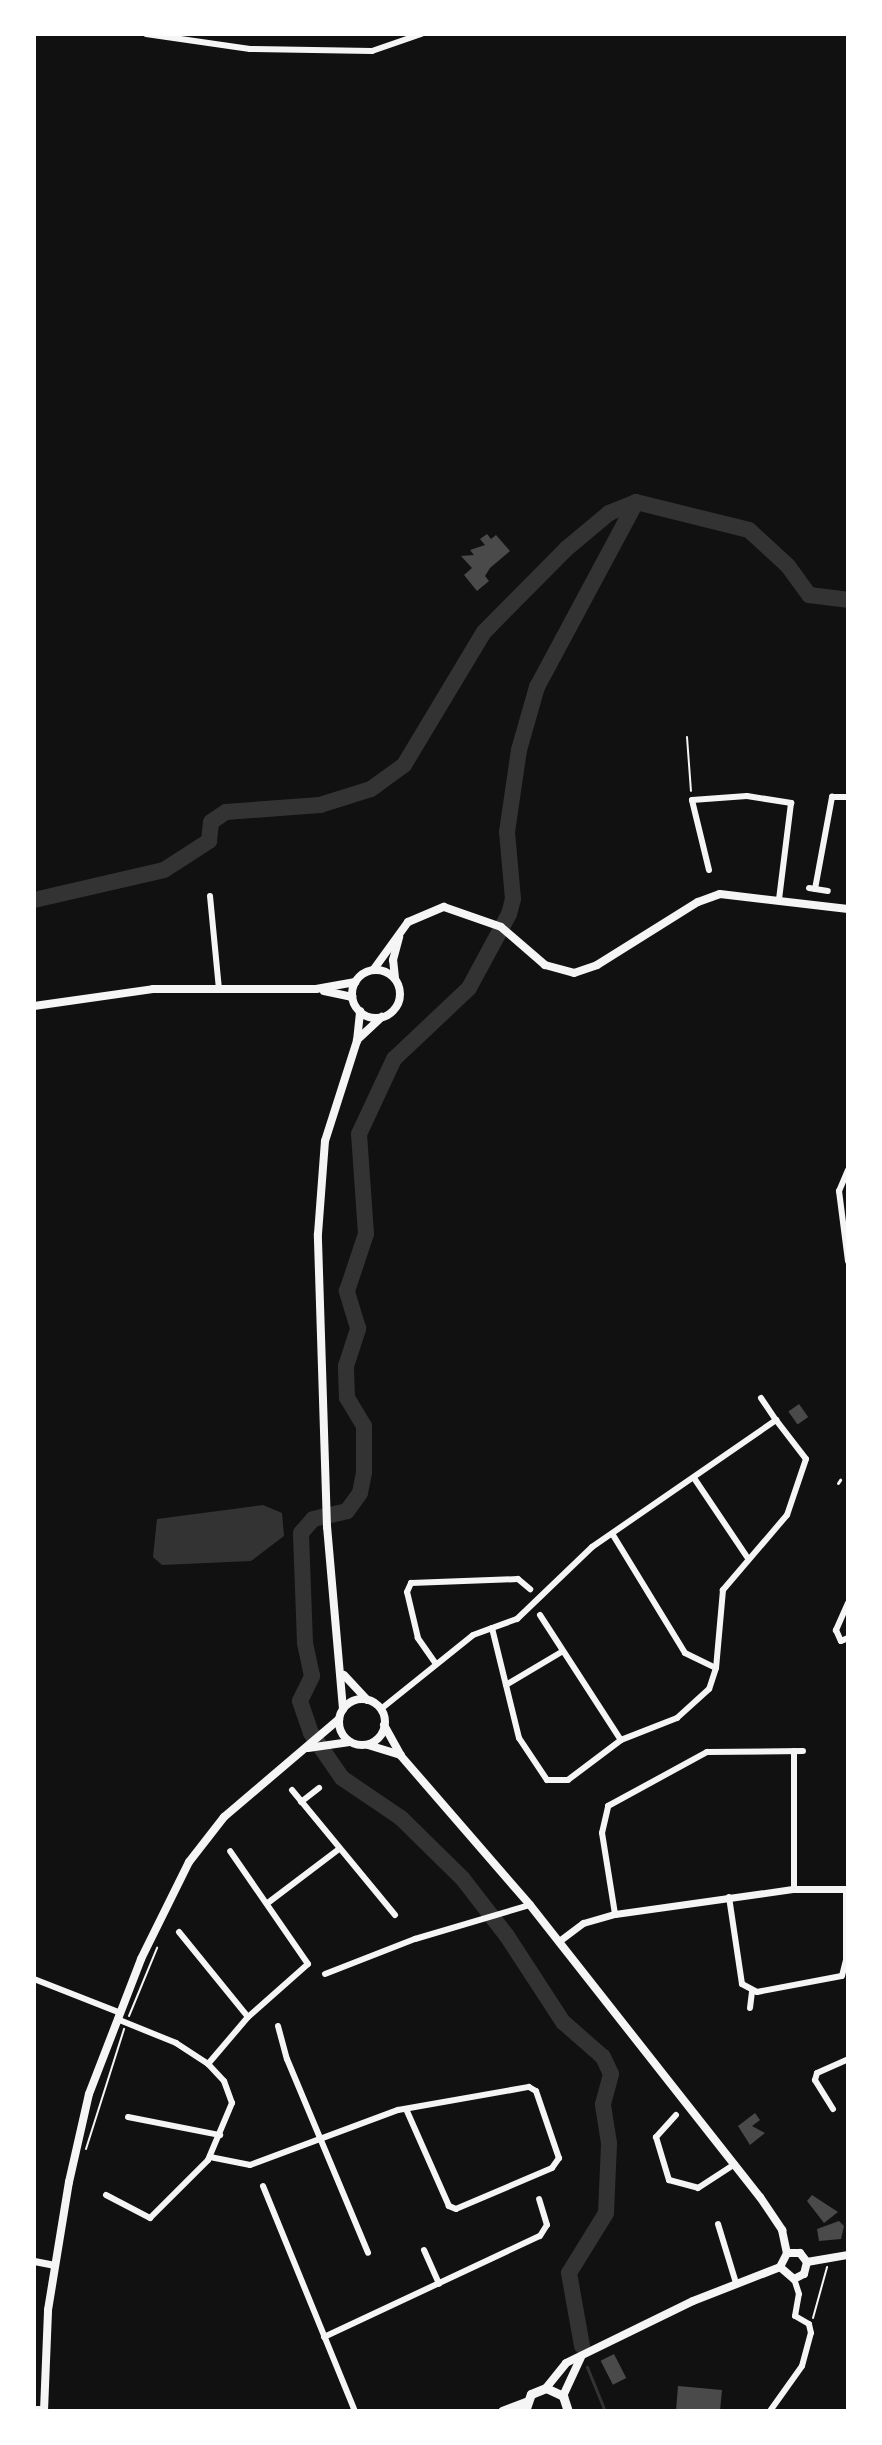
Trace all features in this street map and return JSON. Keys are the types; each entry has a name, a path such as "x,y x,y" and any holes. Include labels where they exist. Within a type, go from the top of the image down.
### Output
{"main road":[{"path":"34,1006 141,990 316,989 355,982 374,969 401,929 432,909 460,909 487,920 511,933 545,965 574,973 632,946 706,898 735,893 848,909"},
{"path":"357,1041 399,1002 393,960 401,929"},
{"path":"374,969 396,979"},
{"path":"41,2409 43,2363 55,2265 89,2094 118,2016 189,1862 224,1817 267,1775 310,1747 339,1719 343,1709 343,1675 336,1652 326,1505 319,1179 334,1110 357,1041 360,1011 352,997 355,982"},
{"path":"316,989 352,997"},
{"path":"360,1011 382,1017"},
{"path":"343,1675 367,1700 381,1709 384,1725 401,1756 530,1905 735,2164 782,2230 787,2253 780,2267 736,2283 566,2363 526,2406 502,2411"},
{"path":"343,1709 367,1700"},
{"path":"339,1719 351,1742"},
{"path":"367,1744 377,1739 384,1725"},
{"path":"310,1747 351,1742 401,1756"},
{"path":"787,2253 800,2253 807,2262"},
{"path":"807,2262 826,2262 848,2255"},
{"path":"780,2267 794,2279 804,2274 807,2262"},
{"path":"568,2411 563,2396 582,2357"},
{"path":"546,2388 563,2396"}],"street":[{"path":"146,34 250,49 372,51 421,34"},
{"path":"709,870 692,802 747,796 791,803 779,899"},
{"path":"828,891 812,888 832,797 848,797"},
{"path":"210,896 219,989"},
{"path":"848,1170 839,1191 848,1261"},
{"path":"492,1628 519,1738 547,1780 568,1780 621,1740 677,1718 709,1689 716,1668 723,1590 747,1557 787,1515 806,1462 761,1398"},
{"path":"381,1709 473,1635 517,1619 592,1547 776,1420"},
{"path":"694,1478 747,1557"},
{"path":"613,1535 685,1653 716,1668"},
{"path":"436,1664 418,1638 407,1592 411,1583 518,1579 530,1589"},
{"path":"848,1603 836,1630 841,1641 848,1638"},
{"path":"540,1615 621,1740"},
{"path":"506,1685 563,1651"},
{"path":"794,1751 794,1889"},
{"path":"615,1914 602,1833 608,1806 707,1752 803,1751"},
{"path":"301,1802 319,1788"},
{"path":"292,1790 395,1915"},
{"path":"269,1902 339,1849"},
{"path":"208,2064 248,2017 309,1961 230,1851"},
{"path":"559,1941 583,1923 615,1914 729,1897 794,1889 847,1889 845,1978 752,1992 742,1984 729,1897"},
{"path":"325,1974 478,1919 530,1905"},
{"path":"179,1932 248,2017"},
{"path":"34,1979 176,2043 208,2064 224,2081 232,2103 210,2157 150,2218 106,2195"},
{"path":"750,2008 752,1992"},
{"path":"278,2026 318,2137 368,2253"},
{"path":"833,2109 814,2073 848,2059"},
{"path":"210,2157 250,2165 276,2159 318,2137 406,2109 529,2087 536,2091 559,2158 552,2168 456,2209 449,2206 406,2109"},
{"path":"676,2115 658,2131 655,2144 675,2185 698,2188 735,2164"},
{"path":"128,2117 220,2135"},
{"path":"263,2186 355,2411"},
{"path":"324,2337 540,2236 547,2225 539,2199"},
{"path":"718,2224 736,2283"},
{"path":"424,2250 439,2284"},
{"path":"34,2261 55,2265"},
{"path":"770,2411 802,2366 809,2324 795,2316 799,2294 794,2279"}],"path":[{"path":"687,737 692,802"},
{"path":"83,2160 127,2022 158,1945"},
{"path":"809,2324 827,2276 826,2262"}],"shaded area":[{"path":"263,1505 282,1513 284,1536 251,1561 162,1565 153,1557 157,1519"}],"building":[{"path":"487,534 491,539 496,535 510,551 490,568 485,576 489,581 477,591 464,575 472,568 461,556 474,555 470,550 485,545 480,539"},
{"path":"799,1404 808,1417 798,1425 788,1411"},
{"path":"755,2113 760,2120 752,2126 765,2133 750,2145 738,2126"},
{"path":"812,2195 838,2212 824,2223 807,2201"},
{"path":"839,2221 844,2226 841,2239 819,2241 817,2229"},
{"path":"614,2354 626,2378 613,2385 601,2361"},
{"path":"678,2386 722,2390 720,2411 676,2411"}],"waterway":[{"path":"34,900 164,870 209,841 211,822 226,812 320,805 371,789 404,765 484,632 566,549 609,513 636,502 749,530 788,566 809,595 848,600"},
{"path":"582,2346 569,2273 606,2213 609,2143 603,2104 611,2074 603,2057 563,2022 507,1936 463,1879 401,1818 342,1778 311,1733 300,1701 312,1676 305,1643 301,1533 313,1519 347,1511 360,1493 364,1473 364,1426 347,1398 346,1366 358,1328 347,1291 366,1234 359,1134 394,1059 469,988 509,914 513,899 507,832 519,750 537,687 636,502"},
{"path":"587,2367 605,2411"}]}
